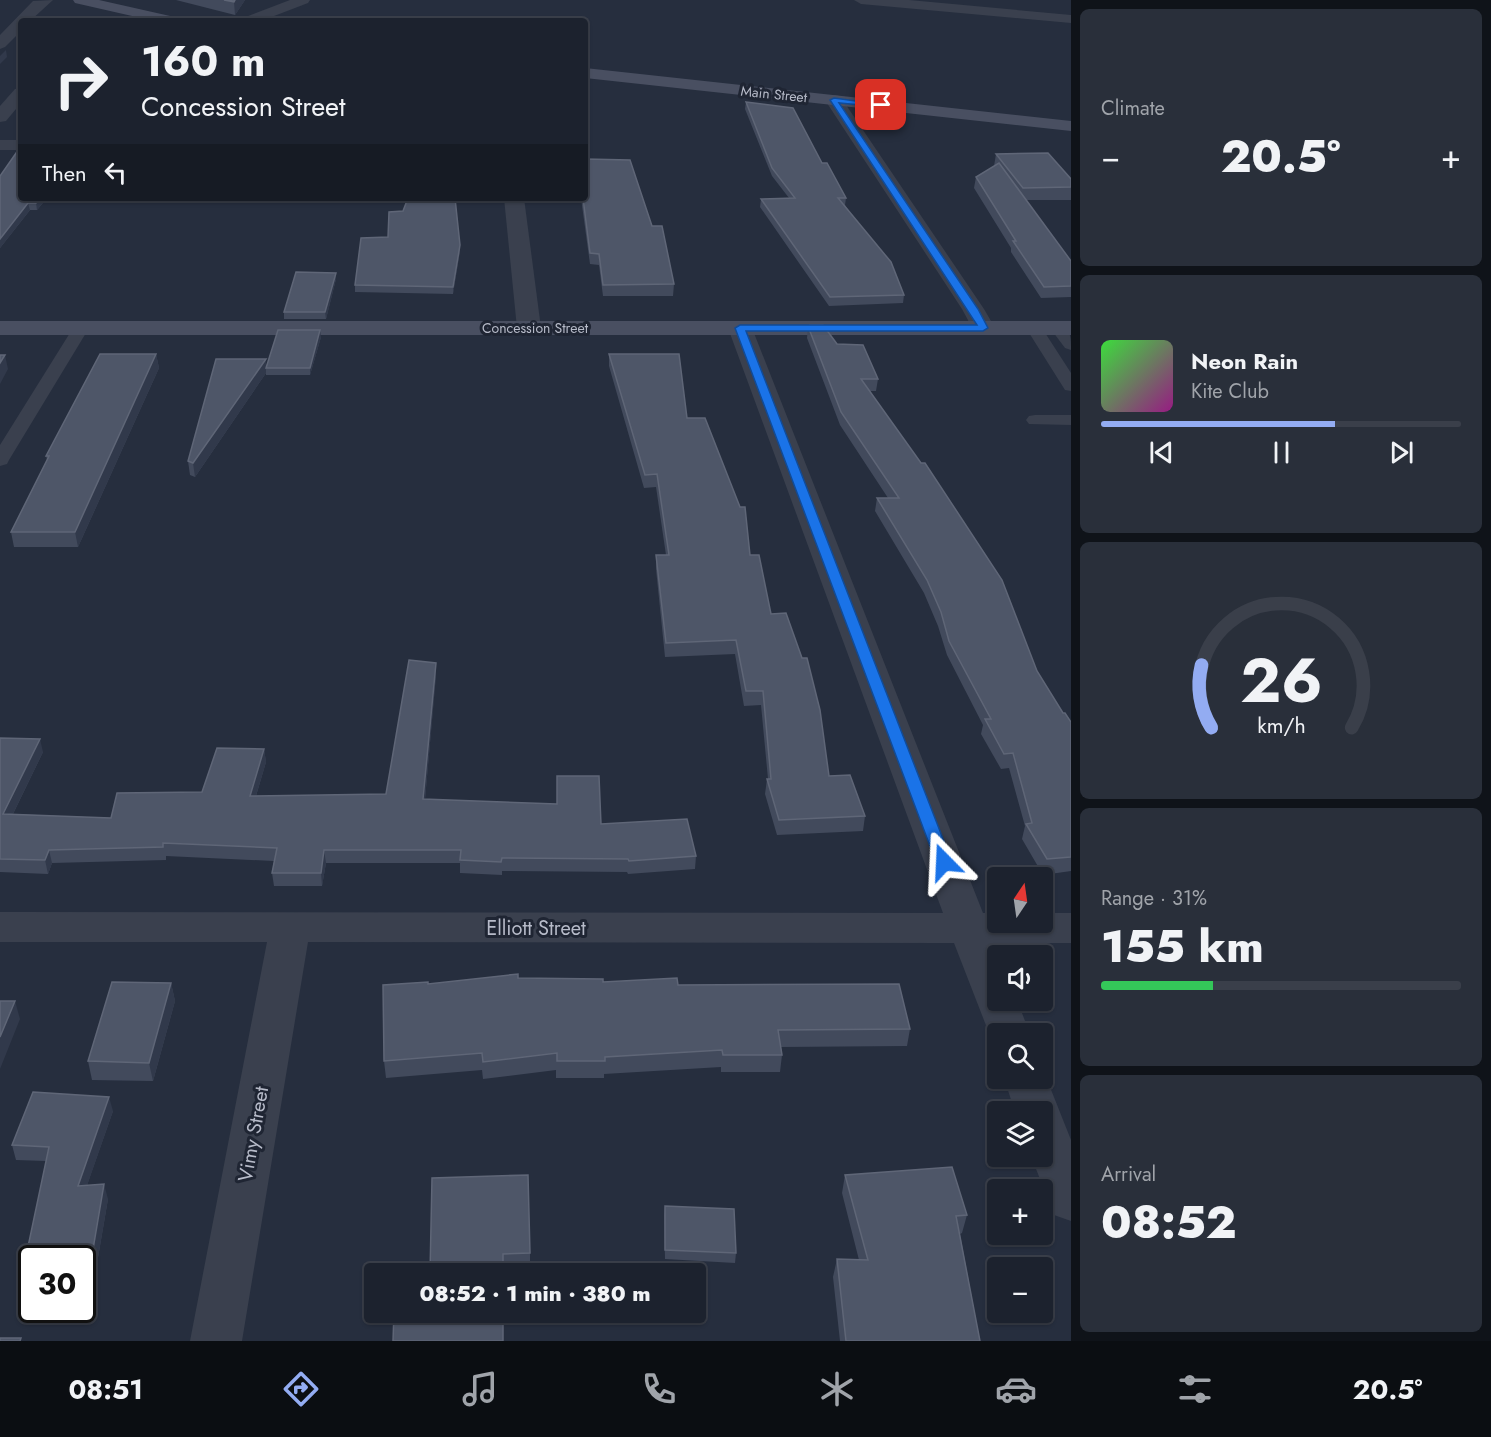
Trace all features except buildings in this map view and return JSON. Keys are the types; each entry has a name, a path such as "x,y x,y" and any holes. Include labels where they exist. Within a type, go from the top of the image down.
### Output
{"main road":[{"path":"81,0 161,18"},
{"name":"Main Street","path":"588,73 1071,126"},
{"name":"Concession Street","path":"0,328 1034,328 1067,334"}],"street":[{"path":"26,18 38,4 46,0"},
{"path":"256,18 303,0"},
{"path":"861,0 1071,19"},
{"path":"0,44 18,26"},
{"path":"0,44 18,45"},
{"path":"0,117 18,96"},
{"path":"834,100 973,309 983,328"},
{"path":"0,145 18,145"},
{"path":"514,201 528,307 528,328"},
{"path":"740,328 1005,1023"},
{"name":"Elliott Street","path":"0,927 1071,928"},
{"name":"Vimy Street","path":"216,1341 290,928"},
{"path":"1053,1153 1071,1200"}],"lane":[{"path":"0,460 81,328"},
{"path":"1034,328 1071,386"},
{"path":"1035,420 1071,420"}],"route":[{"path":"881,105 834,100 973,309 983,328 740,328 944,862"}]}
